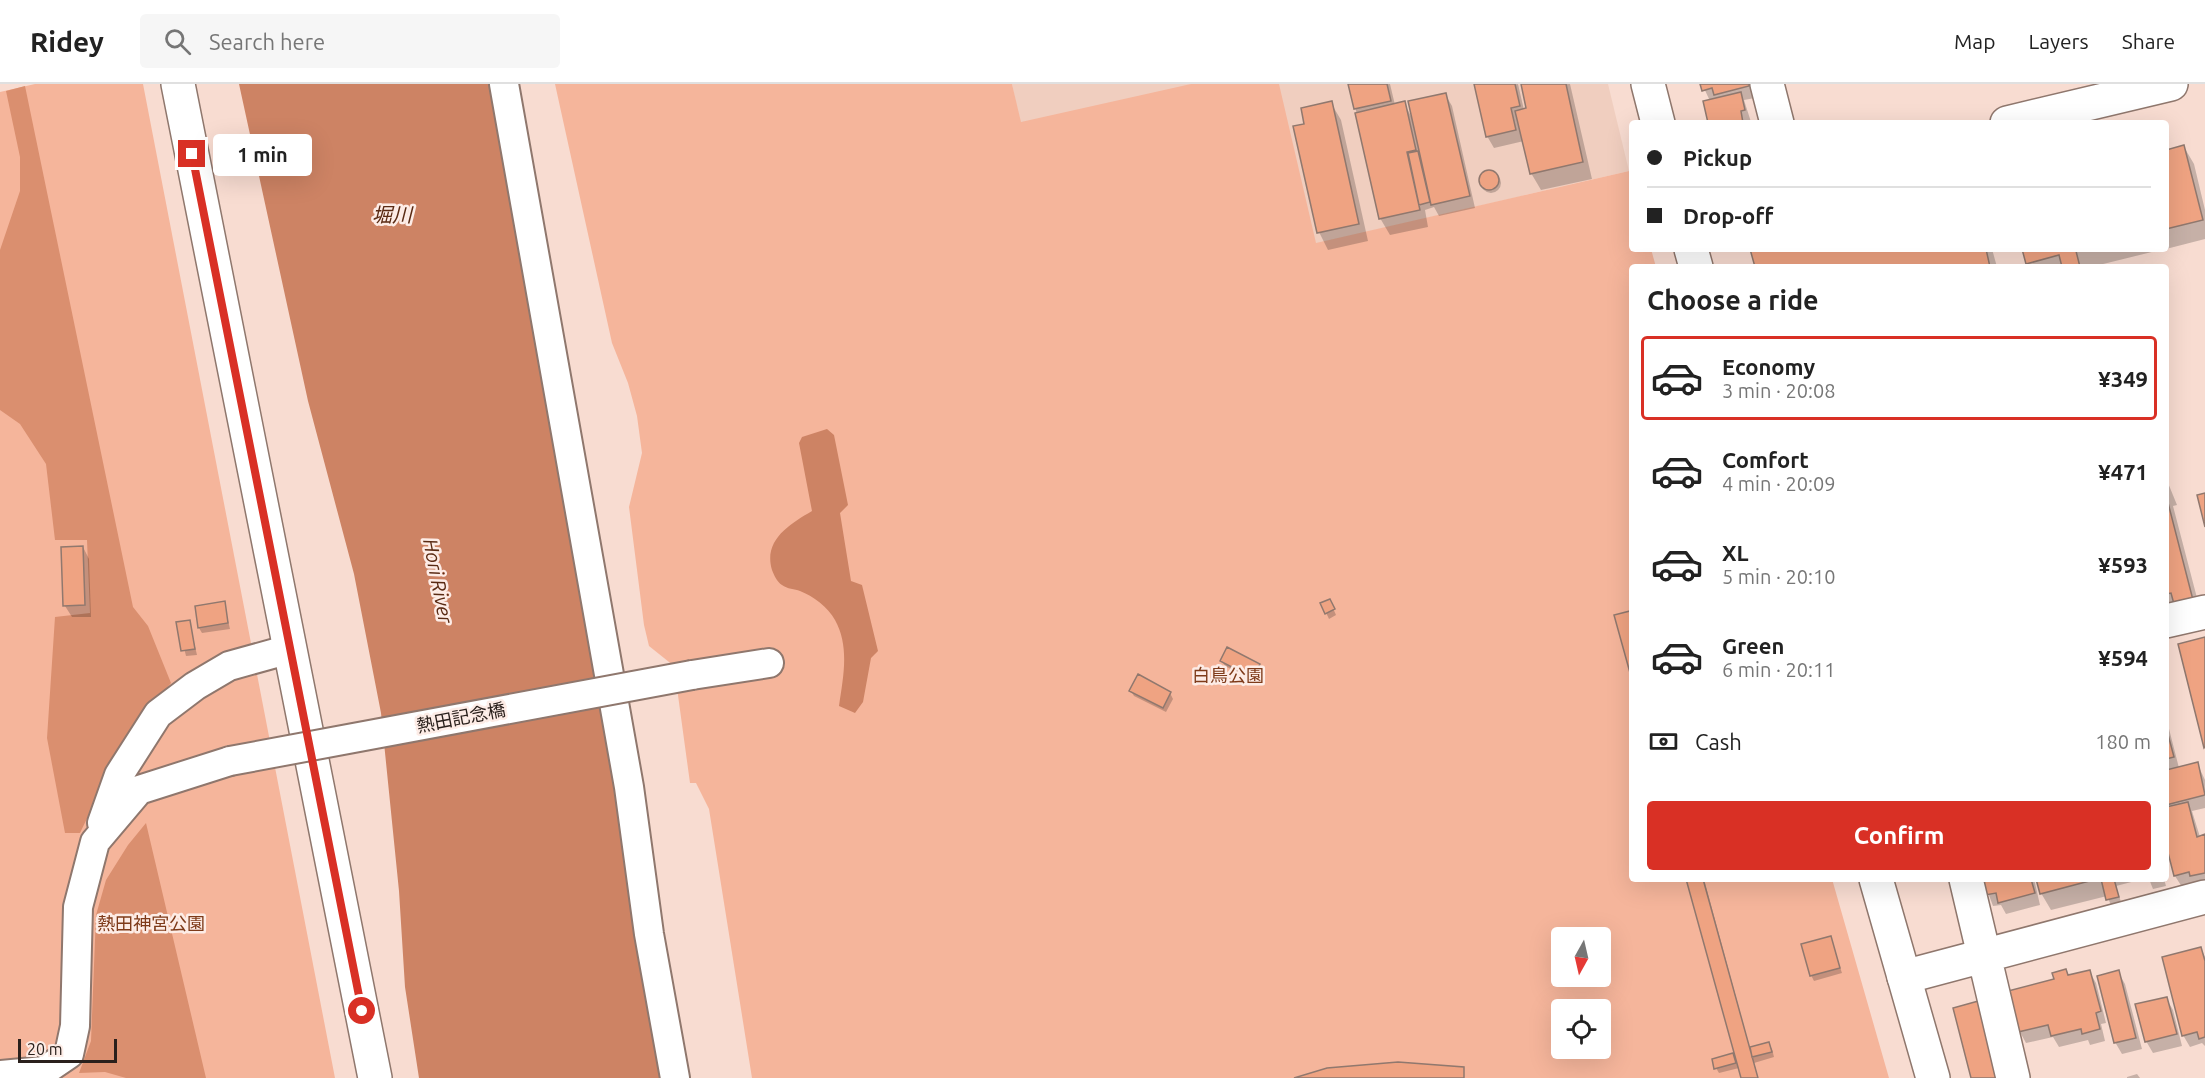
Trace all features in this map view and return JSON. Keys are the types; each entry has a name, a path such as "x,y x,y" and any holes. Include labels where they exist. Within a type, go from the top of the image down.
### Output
{"street":[{"path":"178,84 375,1078"},
{"path":"504,84 615,708 675,1078"},
{"path":"1648,84 1657,120"},
{"path":"1767,84 1776,120"},
{"path":"2020,120 2171,84"},
{"path":"2169,620 2205,612"},
{"path":"0,1075 44,1071 69,1054 75,1026 78,907 95,842 119,775 158,714 195,686 229,666 290,649"},
{"name":"熱田記念橋","path":"95,842 139,790 230,761 692,675 769,663"},
{"path":"615,708 630,716 651,842 664,945 688,1078"},
{"path":"1877,882 1933,1078"},
{"path":"1967,882 2013,1078"},
{"path":"1904,977 2205,897"}],"shaded area":[{"path":"1012,84 1608,84 1629,171 1060,303"}],"green space":[{"name":"熱田神宮公園","path":"35,84 143,84 335,1078 0,1078 0,92"},
{"name":"白鳥公園","path":"555,84 1012,84 1021,122 1191,84 1279,84 1316,243 1629,171 1629,252 1652,252 1655,264 1629,264 1629,882 1833,882 1889,1078 752,1078 709,809 696,783 690,783 674,666 649,646 644,625 629,507 642,453 637,416 628,383 612,343"},
{"path":"25,86 133,607 148,626 171,683 131,736 80,833 65,833 47,738 55,617 90,613 87,540 55,540 46,464 20,424 0,410 0,250 20,191 20,157 6,91"},
{"path":"146,823 206,1078 126,1078 105,1072 79,1073 91,1041 96,915 106,880 128,845"}],"water":[{"name":"堀川","path":"239,84 491,84 673,1078 419,1078 405,987 399,891 381,713 354,574 308,401"},
{"path":"827,429 834,435 848,505 840,513 851,581 862,585 878,651 871,658 863,702 855,713 839,706 844,652 840,630 835,620 815,599 780,584 773,572 770,559 771,550 780,534 795,521 812,511 799,443 802,437"}],"building":[{"path":"1348,84 1387,84 1391,101 1354,109"},
{"path":"1474,84 1515,84 1520,106 1511,108 1516,130 1486,137"},
{"path":"1521,84 1566,84 1583,162 1530,174 1515,111 1526,108"},
{"path":"1700,84 1749,84 1749,86 1714,95 1712,88 1702,91"},
{"path":"1741,92 1745,110 1741,111 1742,120 1707,120 1703,101"},
{"path":"1446,93 1470,196 1431,205 1408,101"},
{"path":"1332,101 1359,224 1317,233 1293,126 1304,124 1301,108"},
{"path":"1405,101 1416,150 1407,152 1420,210 1379,219 1355,113"},
{"path":"2184,145 2203,220 2169,228 2169,149"},
{"path":"1418,151 1430,202 1419,205 1408,153"},
{"path":"1489,170 1496,173 1499,180 1496,187 1489,190 1482,187 1479,180 1482,173"},
{"path":"1751,252 1987,252 1989,264 1754,264"},
{"path":"2023,252 2076,252 2079,264 2061,264 2059,255 2026,264"},
{"path":"2205,493 2205,527 2197,495"},
{"path":"2169,507 2193,600 2174,604 2171,593 2169,593"},
{"path":"83,546 85,605 63,606 61,547"},
{"path":"1330,599 1335,609 1325,614 1320,603"},
{"path":"225,601 228,623 198,628 195,606"},
{"path":"1629,611 1629,669 1614,615"},
{"path":"190,620 195,649 181,651 176,622"},
{"path":"2205,637 2205,747 2204,748 2178,644"},
{"path":"1227,647 1260,664 1253,678 1220,661"},
{"path":"1138,674 1171,692 1163,708 1129,691"},
{"path":"2169,738 2174,757 2169,758"},
{"path":"2198,762 2205,795 2169,804 2169,769"},
{"path":"2188,802 2197,837 2205,834 2205,873 2190,876 2189,872 2174,876 2169,857 2169,806"},
{"path":"1687,882 1704,882 1758,1078 1741,1078"},
{"path":"1982,882 2032,882 2035,893 1998,903 1996,893 1985,895"},
{"path":"2037,882 2086,882 2040,894"},
{"path":"2102,882 2115,882 2119,897 2106,900"},
{"path":"1831,936 1840,968 1810,976 1801,944"},
{"path":"2201,947 2205,961 2205,1037 2199,1039 2197,1032 2182,1036 2162,957"},
{"path":"2066,969 2068,975 2090,970 2101,1011 2096,1013 2100,1029 2082,1034 2081,1029 2051,1036 2048,1025 2018,1032 2008,991 2054,979 2052,973"},
{"path":"2119,970 2136,1038 2114,1043 2097,976"},
{"path":"2167,997 2177,1034 2145,1042 2135,1004"},
{"path":"1982,1000 2002,1078 1971,1078 1953,1008"},
{"path":"1769,1042 1772,1052 1752,1057 1750,1047"},
{"path":"1733,1053 1736,1063 1714,1069 1712,1059"},
{"path":"1398,1062 1464,1067 1464,1078 1294,1078 1327,1068"}],"route":[{"path":"192,154 362,1011"}],"water label":[{"name":"Hori River","path":"438,581"}]}
